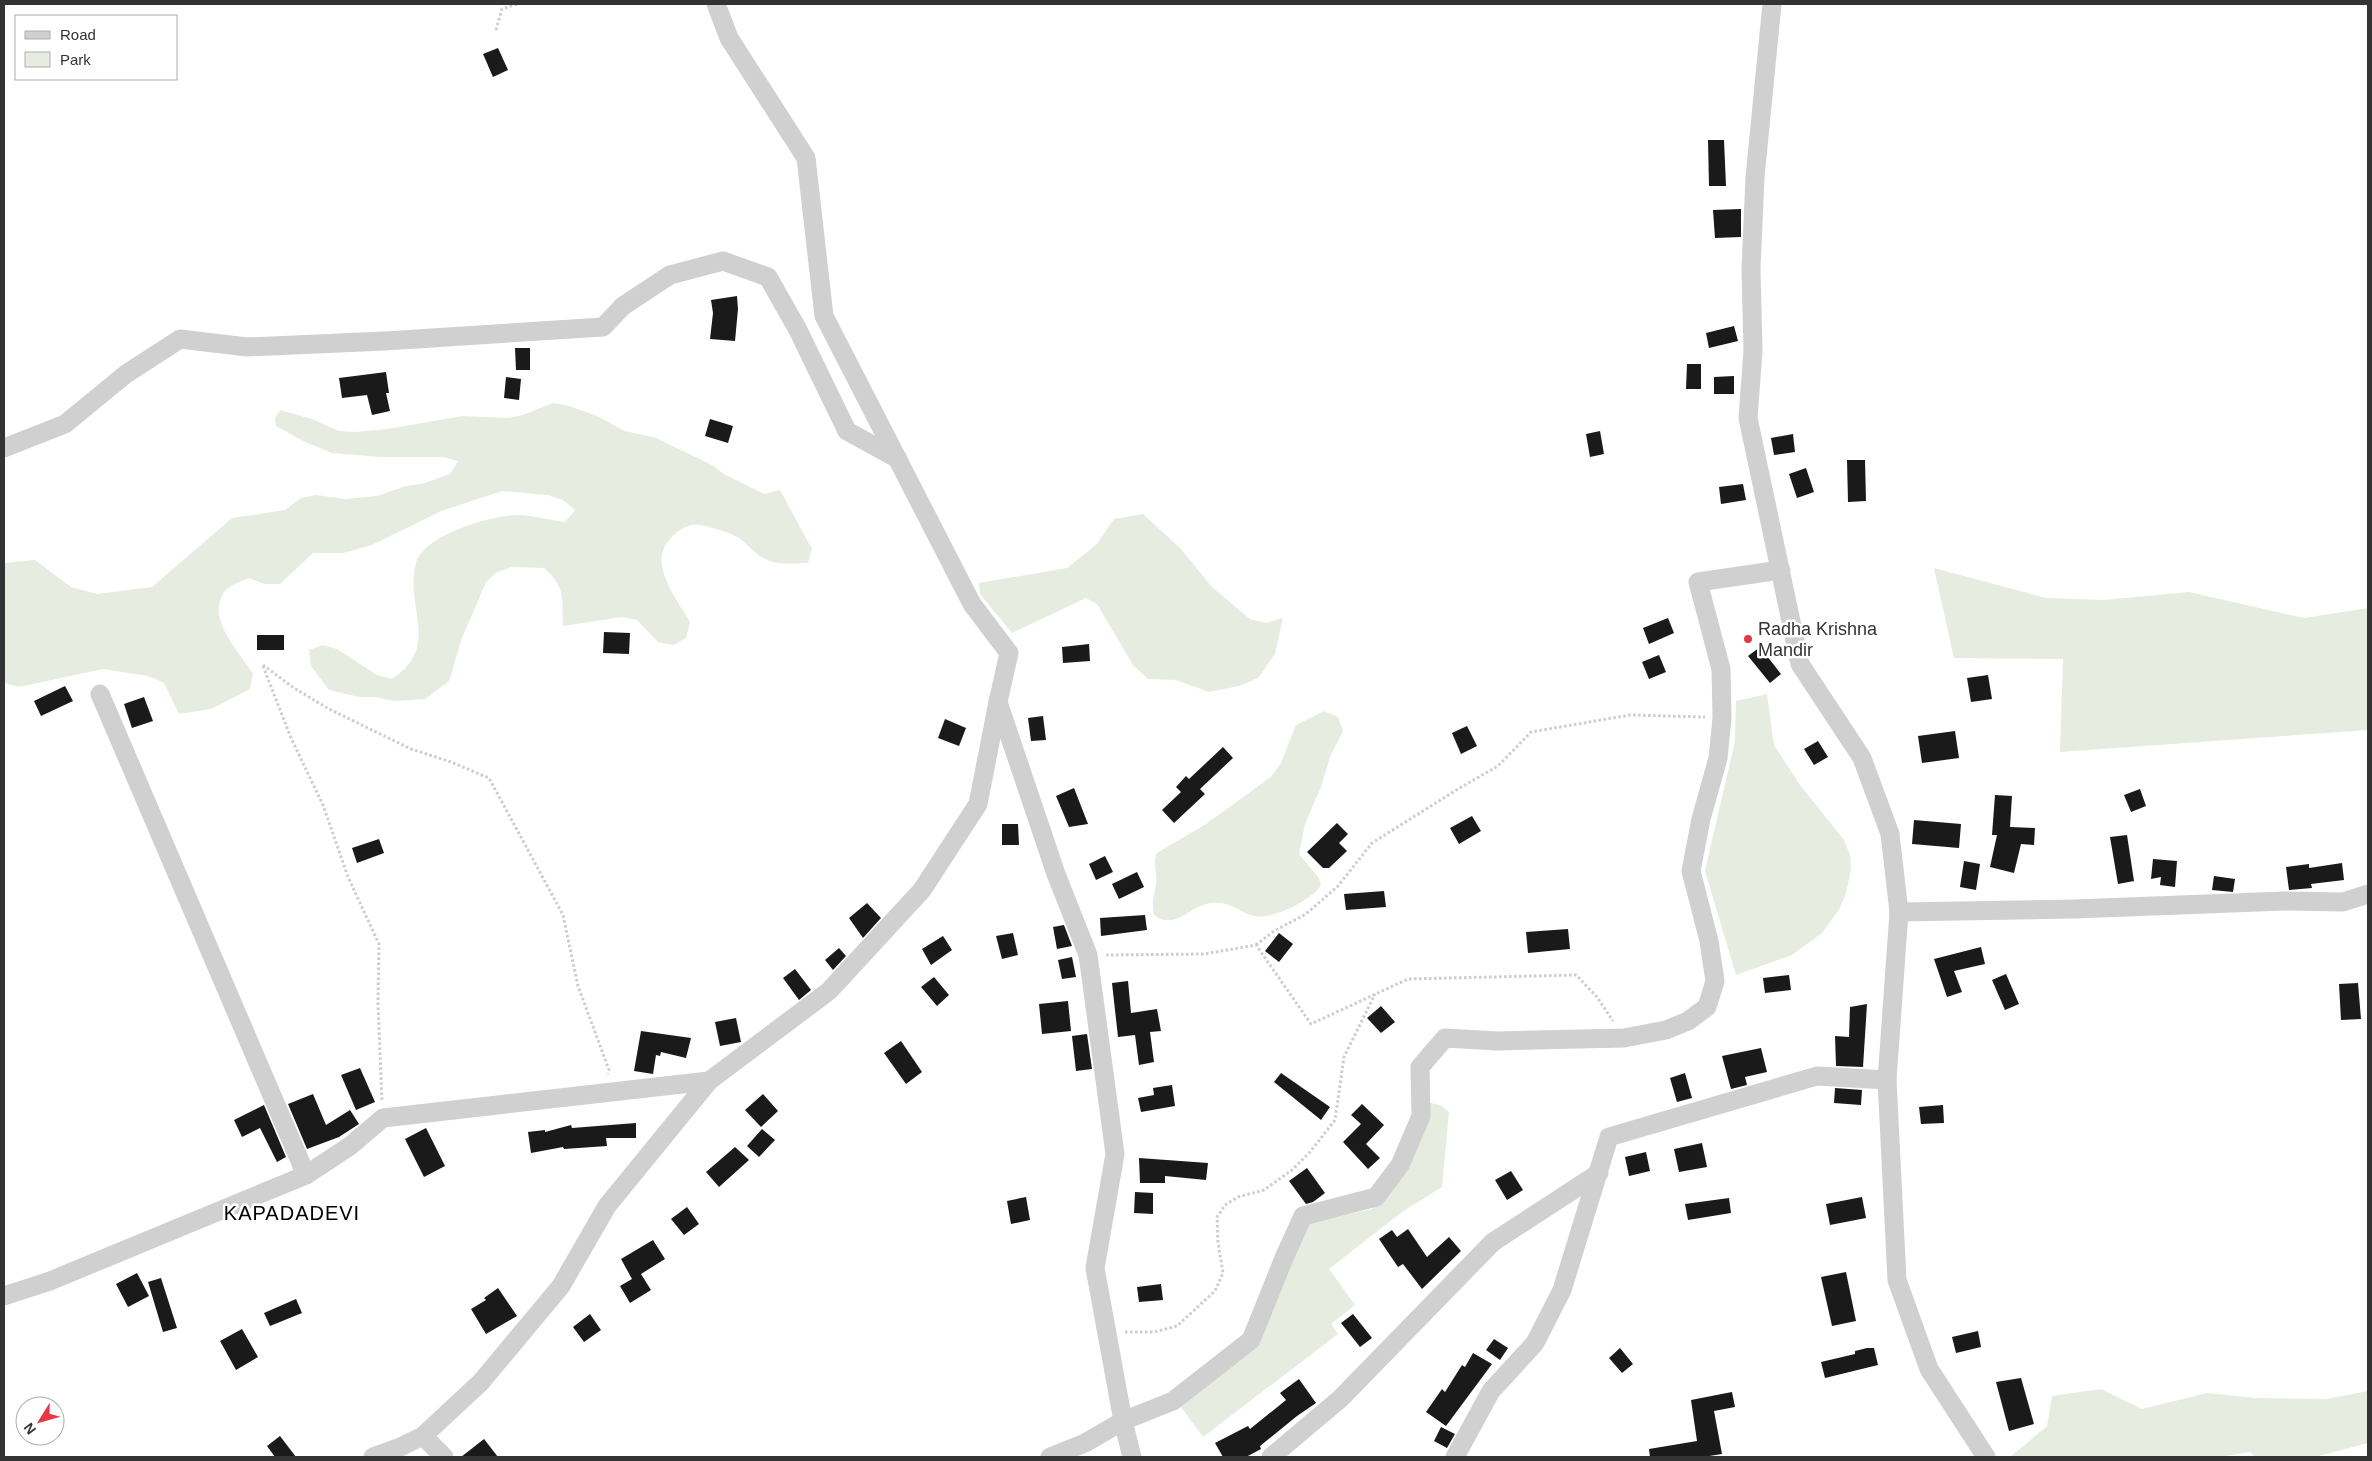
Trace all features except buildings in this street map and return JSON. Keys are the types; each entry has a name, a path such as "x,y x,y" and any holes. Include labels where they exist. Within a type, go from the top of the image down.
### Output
{"street":[{"path":"373,1457 423,1436 481,1382 561,1286 607,1206 709,1081 829,991 922,890 978,804 1008,654 972,604 824,316 806,158 729,38 716,4"},
{"path":"1772,4 1755,177 1751,269 1753,350 1748,418 1800,664 1862,758 1890,834 1900,912 1887,1080 1897,1280 1929,1369 1986,1457"},
{"path":"4,448 65,424 126,374 180,339 247,347 386,341 603,327 623,306 670,275 723,262 768,277 798,330 847,431 898,459"},
{"path":"1050,1457 1085,1443 1122,1421 1173,1401 1251,1340 1303,1216 1376,1197 1400,1165 1421,1116 1420,1067 1445,1038 1497,1041 1624,1038 1666,1030 1688,1021 1707,1007 1715,981 1709,941 1690,871 1701,819 1718,758 1722,718 1720,669 1698,582 1781,570"},
{"path":"100,694 306,1176"},
{"path":"998,702 1056,874 1088,955 1115,1154 1095,1268 1122,1421 1132,1457"},
{"path":"1900,912 2074,909 2284,901 2343,902 2368,894"},
{"path":"1455,1457 1491,1390 1535,1343 1558,1297 1609,1137 1817,1076 1887,1080"},
{"path":"4,1296 50,1281 306,1176 350,1146 383,1118 709,1081"},
{"path":"1271,1457 1340,1399 1493,1242 1598,1173"},
{"path":"423,1436 444,1457"}],"path":[{"path":"496,30 502,9 517,4"},
{"path":"383,1118 378,1004 380,944 348,877 323,805 291,738 263,665 294,688 329,709 411,749 451,762 489,778 563,915 578,986 609,1070 605,1094"},
{"path":"1088,955 1204,954 1256,945 1274,932 1306,914 1338,886 1372,843 1498,766 1531,732 1630,715 1722,718"},
{"path":"1256,945 1311,1024 1408,979 1576,976 1597,997 1624,1038"},
{"path":"1106,1332 1154,1332 1177,1326 1214,1291 1223,1273 1218,1242 1217,1217 1225,1205 1238,1197 1264,1190 1292,1170 1310,1152 1335,1120 1344,1057 1375,994"}],"green space":[{"path":"553,403 569,406 597,416 625,431 656,438 712,465 724,474 764,494 780,490 812,549 808,563 785,564 768,561 739,538 709,527 692,525 680,530 670,539 664,549 662,559 666,581 690,622 686,638 674,645 658,642 637,620 622,617 563,626 561,594 556,581 551,575 544,568 512,567 497,572 486,582 462,638 449,681 425,699 394,701 375,697 359,697 329,690 311,666 309,650 323,645 337,649 377,675 392,679 407,667 415,653 418,640 414,595 416,563 421,553 431,544 459,529 490,519 522,515 565,522 575,510 563,500 548,495 502,491 441,511 372,545 343,553 313,553 280,584 264,584 249,578 227,589 219,604 219,615 222,625 227,636 253,674 250,689 211,709 179,714 164,683 148,676 103,669 19,687 4,683 4,563 35,560 71,587 97,594 152,587 232,518 285,510 301,498 316,495 346,499 377,496 450,474 458,461 443,457 380,457 332,453 303,441 276,426 275,418 280,410 312,419 339,431 356,432 387,429 463,416 508,418 523,415"},
{"path":"1143,514 1180,548 1212,587 1250,619 1266,623 1283,618 1275,654 1258,678 1239,686 1209,692 1176,680 1148,679 1133,665 1097,604 1086,598 1012,633 980,594 979,583 1067,568 1096,545 1114,519"},
{"path":"1934,568 2046,598 2104,600 2189,592 2304,618 2368,608 2368,730 2060,752 2063,659 1954,658"},
{"path":"1767,694 1774,745 1800,785 1844,840 1850,855 1851,870 1846,893 1840,908 1822,933 1792,955 1736,975 1705,871 1735,741 1736,701"},
{"path":"1324,711 1338,717 1343,731 1330,757 1321,787 1305,824 1299,854 1319,878 1321,885 1316,891 1291,908 1271,915 1254,916 1230,905 1211,903 1196,908 1176,919 1162,919 1154,915 1153,902 1157,853 1206,824 1271,777 1281,763 1296,725"},
{"path":"1430,1103 1440,1105 1449,1112 1442,1187 1402,1212 1329,1269 1355,1305 1331,1324 1338,1334 1203,1437 1178,1403 1254,1343 1307,1223 1372,1209 1404,1172"},
{"path":"2101,1389 2142,1409 2207,1393 2255,1398 2326,1399 2368,1391 2368,1443 2315,1457 2255,1457 2250,1452 2219,1457 2010,1457 2047,1426 2052,1396"}],"place":[{"name":"Radha Krishna Mandir","path":"1748,639"}],"district":[{"name":"KAPADADEVI","path":"292,1213"}]}
